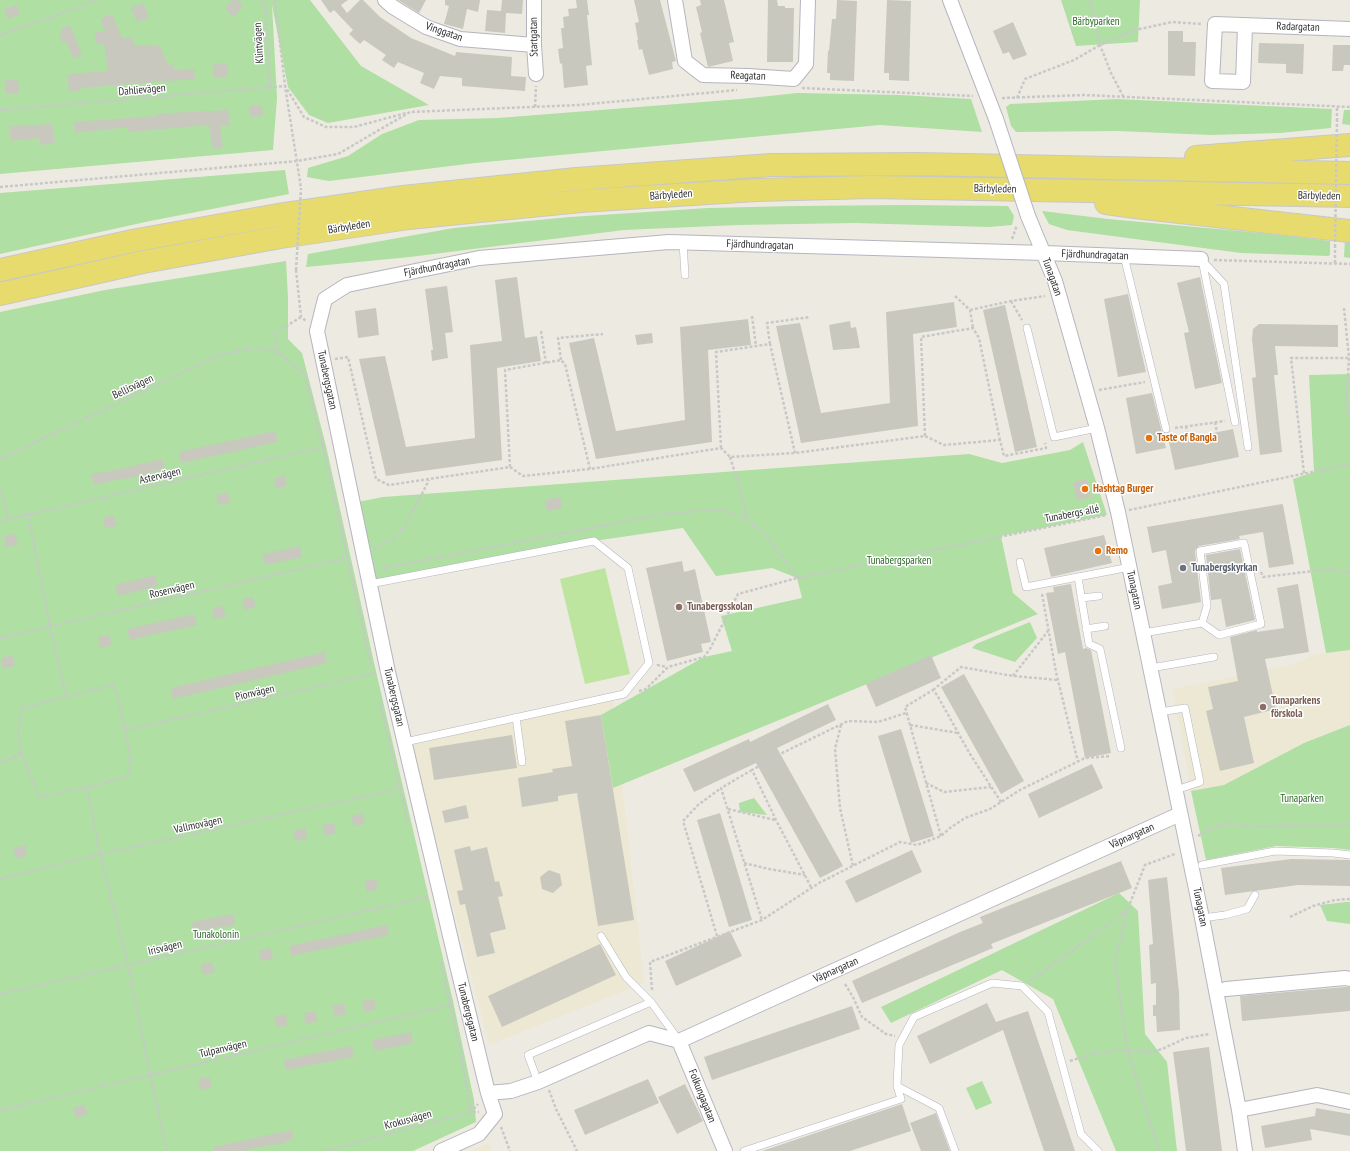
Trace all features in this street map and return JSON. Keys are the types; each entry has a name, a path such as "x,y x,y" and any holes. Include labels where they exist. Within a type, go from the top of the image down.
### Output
{"main road":[{"path":"1079,167 1350,145"},
{"name":"Bärbyleden","path":"0,270 137,240 278,214 403,197 576,178 771,165 918,164 1350,173"},
{"name":"Bärbyleden","path":"0,294 143,262 281,237 409,218 580,201 757,190 872,187 1350,196"},
{"path":"1028,189 1135,207 1350,231"}],"street":[{"name":"Vinggatan","path":"385,0 393,7 426,27 460,39 534,45"},
{"name":"Startgatan","path":"534,0 534,45 536,74"},
{"name":"Reagatan","path":"675,0 685,62 704,75 794,79 806,64 808,0"},
{"name":"Tunagatan","path":"950,0 996,119 1028,216 1055,282 1097,428 1118,512 1144,633 1202,918 1245,1151"},
{"name":"Radargatan","path":"1215,24 1350,29"},
{"path":"1215,24 1212,81 1243,82 1245,26"},
{"name":"Fjärdhundragatan","path":"325,299 346,285 478,258 669,242 1202,259"},
{"name":"Tunabergsgatan","path":"325,299 316,330 388,672 488,1093 495,1114"},
{"name":"Väpnargatan","path":"679,1041 1180,814"},
{"path":"1226,990 1345,978 1350,979"},
{"path":"488,1093 511,1091 541,1080 649,1033 679,1041"},
{"name":"Folkungagatan","path":"679,1041 725,1151"},
{"path":"1238,1110 1317,1095 1350,1102"},
{"path":"441,1151 479,1134 495,1114"}],"lane":[{"path":"683,243 685,275"},
{"path":"1124,256 1166,429"},
{"path":"1202,259 1235,421"},
{"path":"1202,259 1224,284 1248,447"},
{"path":"1027,328 1054,437 1097,428"},
{"path":"370,584 594,541 628,568 648,663 624,694 405,742"},
{"path":"1144,633 1202,623 1219,635 1262,624 1244,543 1200,551 1208,606 1202,623"},
{"path":"1020,562 1026,587 1130,567"},
{"path":"1078,576 1089,644 1100,649 1121,748"},
{"path":"1081,598 1099,596"},
{"path":"1086,629 1105,626"},
{"path":"1151,668 1214,657"},
{"path":"1160,712 1185,708 1200,782 1176,790"},
{"path":"516,717 522,762"},
{"path":"1202,865 1275,851 1350,855"},
{"path":"1202,918 1225,915 1247,909 1254,895"},
{"path":"601,936 626,977 650,1002 679,1041"},
{"path":"744,1151 901,1099 897,1086 899,1045 914,1018 992,983 1022,986 1048,1012 1081,1134 1098,1151"},
{"path":"541,1080 528,1055 650,1002"},
{"path":"897,1086 938,1108 955,1151"}],"path":[{"path":"0,35 98,0"},
{"name":"Klintvägen","path":"261,0 265,4 270,88"},
{"path":"275,0 285,86 301,188 296,270 301,317 316,330"},
{"path":"1090,0 1100,45 1111,73 1123,96"},
{"path":"1017,98 1025,79 1074,60 1100,45 1135,30 1172,22 1215,24"},
{"path":"535,107 536,74"},
{"path":"285,86 304,117 326,127 354,127 410,112 579,105 743,90"},
{"name":"Dahlievägen","path":"0,110 285,86"},
{"path":"798,88 1017,98 1084,95 1123,96 1350,107"},
{"path":"1335,263 1337,107"},
{"path":"0,187 296,161 338,154 410,112"},
{"path":"1202,259 1350,264"},
{"path":"955,296 970,310 973,328 979,338 1004,456 1046,448 1044,439 1054,437"},
{"path":"970,310 1045,296"},
{"path":"1012,301 1027,328"},
{"path":"1344,308 1350,358 1346,405 1350,414"},
{"path":"752,316 756,346"},
{"path":"301,317 274,334 278,352 305,375 323,447 372,666"},
{"path":"796,453 770,344 768,323 810,317"},
{"path":"925,436 921,337 973,328"},
{"path":"541,331 546,363"},
{"path":"590,469 565,364 561,360 558,338 603,334"},
{"path":"747,519 743,498 730,457 721,448 716,352 770,344"},
{"name":"Bellisvägen","path":"0,457 219,355 255,348 278,352"},
{"path":"323,360 348,357 376,479 389,485 510,467 523,476 590,469 721,448"},
{"path":"1304,473 1291,358 1350,358"},
{"path":"510,467 505,370 561,360"},
{"path":"1097,391 1154,380"},
{"path":"1166,429 1215,422 1235,421"},
{"path":"1215,422 1217,432"},
{"path":"1186,426 1188,438"},
{"path":"730,457 796,453 925,436 944,444 1000,440"},
{"name":"Astervägen","path":"0,521 323,447"},
{"name":"Tunabergs allé","path":"624,694 646,689 668,667 704,656 710,649 738,594 797,578 1350,464"},
{"path":"363,553 395,537 405,527 429,479"},
{"path":"0,489 9,519"},
{"path":"28,514 50,627 66,696"},
{"path":"1247,558 1257,556 1263,577 1332,569 1350,572"},
{"name":"Rosenvägen","path":"0,638 347,558"},
{"path":"1048,582 1041,589 1058,680 1078,762"},
{"path":"1013,676 1048,631"},
{"path":"941,836 905,707 933,690 961,667 1013,676 1058,680"},
{"name":"Pionvägen","path":"126,730 373,674 388,672"},
{"path":"373,674 375,681"},
{"path":"113,685 118,695 121,714 126,730 131,768 126,777 39,797 21,752 18,733 22,710 47,701 113,685"},
{"path":"933,690 1001,802"},
{"path":"379,697 409,827"},
{"path":"717,936 683,821 698,805 721,788 780,754 848,721 878,722 906,713"},
{"path":"841,725 835,749 840,800 853,866"},
{"path":"910,725 958,733"},
{"path":"0,761 13,759 21,752"},
{"path":"650,1002 652,989 650,962 762,920 811,887 900,842 917,845 941,836 965,818 990,809 1020,790 1085,758 1111,756"},
{"path":"752,770 811,887"},
{"path":"926,783 944,792 991,787"},
{"path":"87,787 100,854 128,965 167,1151"},
{"path":"721,788 743,863 762,920"},
{"name":"Vallmovägen","path":"0,878 100,854 400,789"},
{"path":"727,808 776,820"},
{"path":"1186,839 1197,837 1213,827 1229,823 1256,827 1306,824 1350,824"},
{"path":"1158,1151 1127,1050 1115,962 1127,911 1145,865 1175,854"},
{"path":"743,863 805,875"},
{"name":"Irisvägen","path":"0,994 427,897 429,904"},
{"path":"1290,917 1313,906 1335,900 1350,900"},
{"path":"1022,986 1127,911"},
{"path":"440,958 462,1054 471,1112"},
{"path":"845,984 862,1017 886,1034 903,1037"},
{"name":"Tulpanvägen","path":"0,1110 450,1005"},
{"path":"1062,1064 1085,1056 1115,1050 1152,1052 1162,1050 1186,1038 1210,1034"},
{"path":"541,1080 577,1151"},
{"path":"471,1112 488,1093"},
{"name":"Krokusvägen","path":"325,1151 471,1112"},
{"path":"495,1114 510,1151"}],"shaded area":[{"name":"Tunaparkens förskola","path":"1350,650 1350,725 1304,743 1224,785 1191,791 1173,689 1292,665 1316,654"},
{"path":"613,700 644,983 489,1045 412,745"},
{"path":"488,1143 492,1151 470,1151"}],"green space":[{"path":"0,0 310,0 361,66 429,105 328,123 309,115 288,87 272,5 277,98 273,150 0,174"},
{"name":"Bärbyparken","path":"1061,0 1140,0 1138,42 1076,46"},
{"path":"797,93 900,95 971,99 982,132 880,125 475,163 329,181 307,177 308,168 348,156 382,134 419,120 498,118 741,99"},
{"path":"1117,99 1332,109 1331,128 1280,133 1211,135 1118,131 1016,132 1011,126 1006,107 1010,104"},
{"path":"1344,110 1350,110 1350,125 1342,124"},
{"path":"285,170 289,194 150,221 0,254 0,193"},
{"path":"904,205 1008,206 1014,216 1012,225 989,227 855,223 738,225 624,230 410,257 306,267 308,254 454,228 570,217 708,208"},
{"path":"1042,211 1330,241 1330,254 1329,256 1241,253 1067,230 1049,224"},
{"path":"1345,239 1350,239 1350,258 1344,257"},
{"name":"Tunakolonin","path":"286,261 288,339 302,353 326,446 375,667 453,1001 474,1100 476,1122 413,1151 0,1151 0,312 105,290"},
{"path":"1350,374 1350,650 1326,653 1293,479 1314,472 1309,375"},
{"name":"Tunabergsparken","path":"1083,442 1107,515 1001,536 1013,593 1038,614 613,788 601,715 704,657 732,651 721,616 802,598 797,578 772,568 716,576 683,528 594,541 370,584 353,503 383,497 969,454 1002,463 1070,450"},
{"path":"605,568 630,674 585,684 560,579"},
{"path":"1030,622 1037,638 1015,662 972,648 976,644"},
{"name":"Tunaparken","path":"1350,725 1350,850 1276,846 1206,860 1191,791 1224,785 1304,743"},
{"path":"754,798 767,815 740,812 739,803"},
{"path":"1119,893 1138,911 1145,1034 1167,1062 1177,1151 1116,1151 1053,999 1002,970 891,1023 881,1007"},
{"path":"1350,902 1350,924 1327,921 1320,905"},
{"path":"982,1081 992,1103 976,1110 966,1088"}],"building":[{"path":"232,0 236,0 243,4 235,17 225,10"},
{"path":"321,0 348,0 341,5 347,13 360,0 363,0 380,17 411,38 455,56 456,52 512,57 511,76 526,77 525,91 462,86 462,78 440,76 434,89 420,83 424,73 398,62 394,68 382,60 386,55 364,40 360,44 349,34 353,30 334,10 330,13"},
{"path":"398,0 426,0 419,13"},
{"path":"445,0 480,0 478,12 467,9 463,29 444,24 449,6 445,5"},
{"path":"502,0 523,0 522,14 506,13 505,33 485,31 487,10 501,11"},
{"path":"576,0 587,0 592,65 586,66 588,85 564,88 562,63 560,64 558,49 563,48 561,28 564,28 563,17 569,16 568,9 577,8"},
{"path":"634,0 660,0 676,61 672,62 673,69 649,75 642,49 639,50 637,40 635,23 639,22"},
{"path":"700,0 724,0 734,42 729,43 733,61 708,67 696,7 701,5"},
{"path":"768,0 777,0 778,6 794,8 793,62 767,62"},
{"path":"837,0 857,1 854,81 830,80 830,73 827,73 832,19 836,19"},
{"path":"887,0 911,1 909,81 889,80 889,73 884,73"},
{"path":"143,3 149,17 137,22 131,8"},
{"path":"17,5 20,14 8,19 4,9"},
{"path":"112,14 122,38 133,37 134,45 160,46 168,65 173,64 174,70 194,69 195,79 79,88 80,91 69,91 67,75 108,71 104,43 96,44 95,32 105,31 100,19"},
{"path":"1013,22 1027,55 1013,60 1009,52 1003,54 993,31"},
{"path":"70,25 82,55 73,58 67,42 63,43 59,34 63,32 61,29"},
{"path":"1168,31 1183,31 1183,42 1196,42 1195,76 1168,75"},
{"path":"1259,43 1304,44 1303,74 1286,73 1286,64 1258,63"},
{"path":"1333,45 1350,45 1350,65 1344,65 1343,71 1332,71"},
{"path":"227,63 228,77 213,77 213,64"},
{"path":"18,79 19,93 6,94 5,80"},
{"path":"262,105 263,116 250,117 249,106"},
{"path":"228,110 230,125 220,126 223,148 213,149 209,125 128,132 128,127 75,133 74,122 157,116 157,114"},
{"path":"52,124 55,143 40,145 40,138 11,141 9,126"},
{"path":"517,277 525,338 537,336 541,361 497,368 502,460 386,476 359,359 385,356 406,447 475,438 470,345 502,341 495,280"},
{"path":"1200,277 1222,383 1195,389 1184,333 1189,332 1177,283"},
{"path":"447,286 453,332 445,333 448,358 432,361 431,350 433,350 425,289"},
{"path":"1128,294 1146,372 1118,377 1104,299"},
{"path":"954,302 957,327 913,334 918,426 801,443 776,326 800,323 821,413 890,403 886,312"},
{"path":"1005,305 1037,447 1015,452 983,310"},
{"path":"376,308 379,335 358,338 355,311"},
{"path":"748,319 751,345 708,350 712,442 596,459 569,343 594,338 616,431 685,420 680,327"},
{"path":"850,321 851,328 856,327 860,348 833,350 829,325"},
{"path":"1259,324 1338,325 1338,347 1275,346 1278,375 1274,375 1282,452 1260,455 1252,378 1256,377 1252,339 1253,329"},
{"path":"652,333 653,343 637,345 635,335"},
{"path":"1152,393 1166,448 1136,454 1126,398"},
{"path":"1233,429 1239,457 1175,470 1169,442"},
{"path":"275,431 278,442 181,463 179,452"},
{"path":"162,459 165,469 123,480 123,478 94,485 91,474 103,473"},
{"path":"285,476 287,486 276,489 274,478"},
{"path":"1087,479 1091,497 1077,500 1073,482"},
{"path":"228,492 230,503 219,505 216,495"},
{"path":"560,497 562,508 547,511 545,500"},
{"path":"1282,504 1294,564 1269,568 1263,532 1239,536 1240,539 1199,546 1195,552 1201,602 1162,609 1158,586 1172,583 1166,550 1152,553 1147,527"},
{"path":"114,515 117,526 105,528 103,518"},
{"path":"15,534 18,545 6,547 4,536"},
{"path":"1104,535 1112,563 1051,577 1044,548"},
{"path":"300,546 302,557 265,565 263,554"},
{"path":"1240,549 1255,620 1226,627 1221,599 1211,600 1206,555"},
{"name":"Tunabergsskolan","path":"682,561 684,572 695,569 711,642 701,644 703,652 667,661 646,568"},
{"path":"155,575 158,586 118,596 115,585"},
{"path":"1071,584 1083,649 1086,648 1091,650 1111,753 1085,758 1065,652 1058,654 1046,593 1054,592 1053,587"},
{"path":"1298,584 1309,652 1265,659 1276,709 1244,717 1254,763 1220,771 1206,711 1213,709 1208,687 1238,681 1230,637 1257,630 1257,632 1284,628 1277,588"},
{"path":"253,597 256,607 244,610 242,599"},
{"path":"223,606 226,617 214,619 212,609"},
{"path":"194,614 197,625 130,640 127,629"},
{"path":"109,635 112,645 100,648 98,637"},
{"path":"325,652 327,663 173,699 171,688"},
{"path":"12,655 15,666 3,669 1,658"},
{"path":"931,655 941,678 876,707 866,684"},
{"path":"964,674 1024,781 1001,794 941,687"},
{"path":"828,704 836,720 777,748 843,866 820,878 756,763 694,792 683,769 749,739 750,742"},
{"path":"601,715 634,920 598,926 577,793 558,796 558,801 522,807 518,778 553,772 552,769 572,766 565,721"},
{"path":"901,729 934,836 911,843 878,736"},
{"path":"512,735 517,768 434,780 429,748"},
{"path":"1092,764 1103,788 1039,818 1028,794"},
{"path":"466,805 469,818 445,823 442,811"},
{"path":"363,813 365,824 354,826 351,816"},
{"path":"720,813 752,920 729,927 697,820"},
{"path":"334,823 336,833 325,836 322,825"},
{"path":"305,828 307,839 296,841 293,831"},
{"path":"25,845 27,856 16,858 13,848"},
{"path":"470,846 471,851 487,847 495,882 499,881 503,896 498,897 506,929 490,933 495,953 477,957 465,904 460,905 457,891 463,890 454,850"},
{"path":"912,850 922,872 856,903 845,881"},
{"path":"1291,859 1350,860 1350,886 1298,885 1225,895 1221,868"},
{"path":"1121,861 1132,888 991,944 993,948 862,1003 852,981 983,923 980,917"},
{"path":"549,870 560,874 562,885 553,893 542,889 540,877"},
{"path":"1167,877 1179,992 1180,1030 1157,1032 1156,1016 1153,1016 1153,1005 1156,1005 1156,983 1151,984 1149,945 1153,944 1148,880"},
{"path":"376,879 378,889 367,892 365,881"},
{"path":"233,914 235,925 194,933 192,922"},
{"path":"387,925 389,935 291,956 289,946"},
{"path":"730,931 742,956 676,986 665,961"},
{"path":"600,944 616,975 502,1027 488,996"},
{"path":"270,948 273,959 261,961 259,951"},
{"path":"212,962 215,972 203,975 201,964"},
{"path":"1350,987 1350,1011 1242,1021 1240,996"},
{"path":"374,999 376,1009 365,1012 362,1001"},
{"path":"344,1003 346,1014 335,1016 332,1006"},
{"path":"987,1003 996,1022 1028,1011 1075,1151 1044,1151 1003,1030 930,1064 917,1036"},
{"path":"852,1006 860,1029 712,1080 704,1057"},
{"path":"315,1011 318,1021 306,1024 304,1013"},
{"path":"285,1014 288,1025 276,1027 274,1017"},
{"path":"411,1032 413,1043 375,1051 372,1040"},
{"path":"352,1046 354,1057 286,1070 284,1060"},
{"path":"1209,1047 1222,1151 1186,1151 1173,1052"},
{"path":"209,1077 212,1087 200,1090 198,1079"},
{"path":"648,1079 659,1103 585,1135 574,1110"},
{"path":"685,1084 703,1121 677,1134 658,1097"},
{"path":"902,1104 911,1131 850,1151 762,1151"},
{"path":"85,1105 87,1115 76,1118 73,1108"},
{"path":"1316,1108 1350,1114 1350,1136 1310,1129 1312,1140 1265,1148 1261,1126 1315,1116"},
{"path":"936,1113 950,1151 921,1151 910,1123"},
{"path":"292,1130 294,1139 285,1141 286,1143 274,1144 244,1151 214,1151 213,1147"}],"place":[{"name":"Taste of Bangla","path":"1149,438"},
{"name":"Hashtag Burger","path":"1085,489"},
{"name":"Remo","path":"1098,551"},
{"name":"Tunabergskyrkan","path":"1183,568"},
{"name":"Tunabergsskolan","path":"679,607"},
{"name":"Tunaparkens förskola","path":"1263,707"}]}
